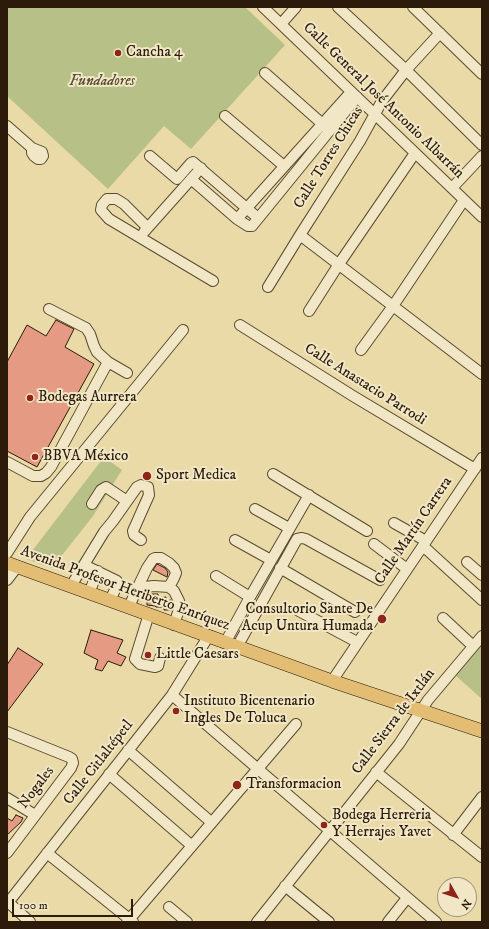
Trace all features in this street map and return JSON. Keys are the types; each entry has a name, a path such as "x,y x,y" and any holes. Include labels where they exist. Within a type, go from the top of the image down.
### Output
{"main road":[{"name":"Avenida Profesor Heriberto Enríquez","path":"12,565 332,681 482,731"}],"street":[{"name":"Calle General José Antonio Albarrán","path":"263,7 482,217"},
{"path":"281,24 296,7"},
{"path":"338,7 406,70 482,145"},
{"path":"413,7 482,74"},
{"name":"Calle Torres Chicas","path":"268,287 360,141 374,114 406,70 440,33"},
{"path":"265,73 330,131"},
{"path":"237,219 322,124 354,94"},
{"path":"150,156 177,179 188,182 237,219 250,226 330,131 354,94"},
{"path":"225,116 284,166"},
{"path":"7,126 32,148"},
{"path":"309,311 339,264 415,154"},
{"path":"452,188 482,156"},
{"path":"177,179 192,162 201,168 258,218"},
{"path":"140,236 201,168"},
{"path":"147,227 124,204 116,199 107,200 104,202 101,210 104,214 213,281"},
{"path":"361,350 393,306 464,200"},
{"path":"300,234 482,374"},
{"path":"49,309 86,328 97,352 108,362 127,373"},
{"name":"Calle Anastacio Parrodi","path":"240,325 353,396 475,469"},
{"path":"7,553 30,517 184,330"},
{"path":"7,462 33,476 41,476 46,473 51,467 108,362"},
{"name":"Calle Martín Carrera","path":"332,681 482,458"},
{"path":"273,474 367,531"},
{"path":"71,586 100,537 137,487 141,484 148,487 149,495 133,531 134,535 140,540"},
{"path":"92,504 101,490 106,487 127,500"},
{"path":"231,645 250,597 308,495"},
{"path":"255,509 289,528"},
{"path":"394,523 425,544 482,600"},
{"path":"231,645 297,539 306,539 380,580"},
{"path":"235,540 271,560"},
{"path":"374,544 407,569"},
{"path":"129,607 146,568 152,559 161,558 174,568 176,573 169,587"},
{"path":"467,562 482,575"},
{"path":"7,580 12,565"},
{"path":"84,565 116,580 118,583 110,600"},
{"path":"280,568 355,612"},
{"path":"89,592 98,571"},
{"path":"216,576 250,597"},
{"path":"136,591 148,586 169,587 174,591 179,601 179,609 174,625"},
{"path":"299,610 357,642"},
{"path":"149,614 135,659 140,664 155,667 158,666 160,658"},
{"path":"443,618 473,646"},
{"name":"Calle Sierra de Ixtlán","path":"257,922 399,744 435,691 482,636"},
{"name":"Calle Citlaltépetl","path":"8,903 172,694 208,637"},
{"path":"172,694 436,922"},
{"path":"47,853 129,921 191,845 296,724"},
{"name":"Nogales","path":"7,732 72,759 73,763 71,768 7,853"},
{"path":"128,750 211,822"},
{"path":"376,772 482,857"},
{"path":"109,774 191,845"},
{"path":"7,798 35,815"},
{"path":"453,835 481,799"},
{"path":"285,886 329,922"},
{"path":"388,922 407,898"},
{"path":"8,903 30,922"},
{"path":"169,907 186,922"}],"green space":[{"name":"Fundadores","path":"7,7 245,7 285,45 191,149 164,126 108,189 7,96"},
{"path":"104,457 122,470 93,516 52,568 26,559"},
{"path":"482,643 482,699 455,675"}],"building":[{"path":"56,320 74,329 65,347 94,364 37,467 7,451 7,362 27,325 46,336"},
{"path":"157,564 165,568 168,572 167,577 153,570"},
{"path":"147,594 158,594 158,598 166,597 166,601 171,600 172,610 164,610 164,607 147,605"},
{"path":"91,630 123,640 117,653 126,657 121,666 108,661 102,671 95,669 98,660 84,653"},
{"path":"18,648 43,664 7,712 7,665"},
{"path":"16,815 23,818 21,822 7,835 7,818 12,821"}],"place":[{"name":"Cancha 4","path":"118,53"},
{"name":"Bodegas Aurrera","path":"30,398"},
{"name":"BBVA México","path":"35,457"},
{"name":"Sport Medica","path":"147,476"},
{"name":"Consultorio Sante De Acup Untura Humada","path":"382,619"},
{"name":"Little Caesars","path":"148,655"},
{"name":"Instituto Bicentenario Ingles De Toluca","path":"176,711"},
{"name":"Transformacion","path":"237,785"},
{"name":"Bodega Herreria Y Herrajes Yavet","path":"324,825"}]}
